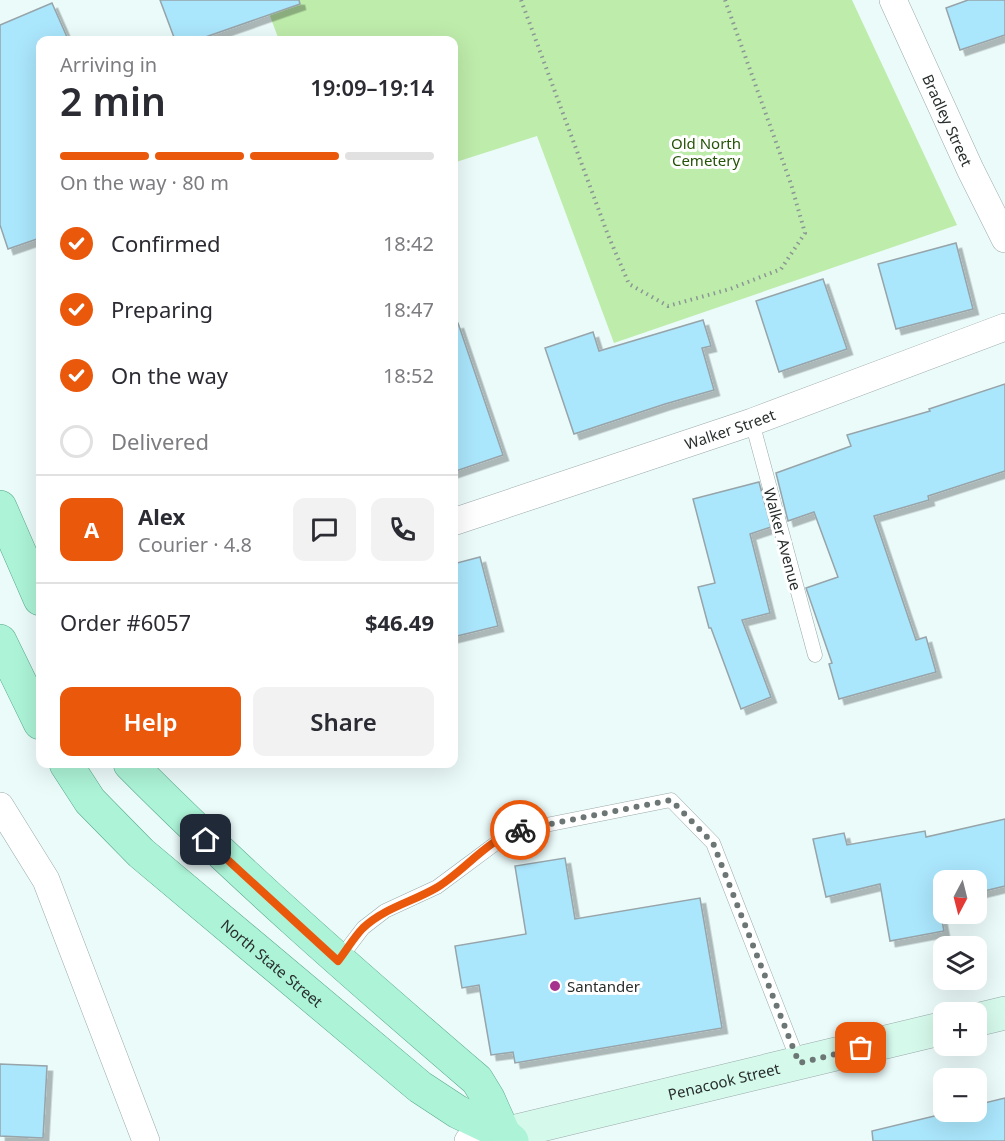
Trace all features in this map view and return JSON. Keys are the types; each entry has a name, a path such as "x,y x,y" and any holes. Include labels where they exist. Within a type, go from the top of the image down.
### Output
{"main road":[{"path":"0,507 36,590"},
{"path":"0,641 36,715"},
{"name":"North State Street","path":"69,768 90,801 150,860 420,1087 458,1112 508,1137"},
{"path":"134,768 190,825 338,961 477,1080 508,1137"}],"street":[{"name":"Bradley Street","path":"893,0 970,169 1005,239"},
{"name":"Walker Street","path":"458,520 752,422 1005,327"},
{"path":"0,806 46,880 146,1141"},
{"path":"987,1017 1005,1013"},
{"name":"Penacook Street","path":"508,1137 933,1031"},
{"path":"468,1141 508,1137"}],"lane":[{"name":"Walker Avenue","path":"752,422 815,655"},
{"path":"338,961 363,928 385,911 437,887 511,832 671,800 713,843 799,1063"}],"path":[{"path":"521,0 608,235 629,284 668,306 730,289 781,269 805,233 791,184 724,0"}],"green space":[{"name":"Old North Cemetery","path":"264,0 852,0 957,225 614,343 537,136 458,161 458,36 278,36"}],"building":[{"path":"160,0 299,0 300,4 208,36 174,36"},
{"path":"968,0 1005,0 1005,35 960,50 946,8"},
{"path":"52,3 67,36 36,36 36,239 8,249 0,225 0,25"},
{"path":"956,243 973,309 896,329 878,264"},
{"path":"823,279 847,349 779,372 756,301"},
{"path":"703,320 711,346 702,348 714,390 574,434 545,348 593,332 599,351"},
{"path":"458,323 503,455 458,470"},
{"path":"1005,384 1005,471 928,496 929,500 874,516 916,640 926,637 936,672 839,699 829,664 832,663 806,588 838,577 814,512 788,521 776,473 851,446 847,435 930,411 929,409"},
{"path":"759,482 771,527 750,534 770,613 742,620 771,697 741,709 711,628 709,628 698,587 715,583 693,499"},
{"path":"480,557 498,626 458,636 458,563"},
{"path":"1005,819 1005,886 987,890 987,870 933,870 933,924 943,924 944,931 890,941 880,884 826,897 813,839 844,833 847,845 925,831 926,837"},
{"path":"565,858 575,919 700,898 722,1028 515,1063 513,1052 491,1055 479,985 462,988 455,946 526,934 515,866"},
{"path":"0,1064 47,1066 43,1138 0,1136"},
{"path":"1005,1098 1005,1141 873,1141 872,1131 933,1116 933,1122 987,1122 987,1102"}],"way so far":[{"path":"520,830 671,800 713,843 799,1063 861,1048"}],"place":[{"name":"Santander","path":"555,986"}],"route":[{"path":"206,840 338,961 363,928 385,911 437,887 511,832 520,830"}]}
